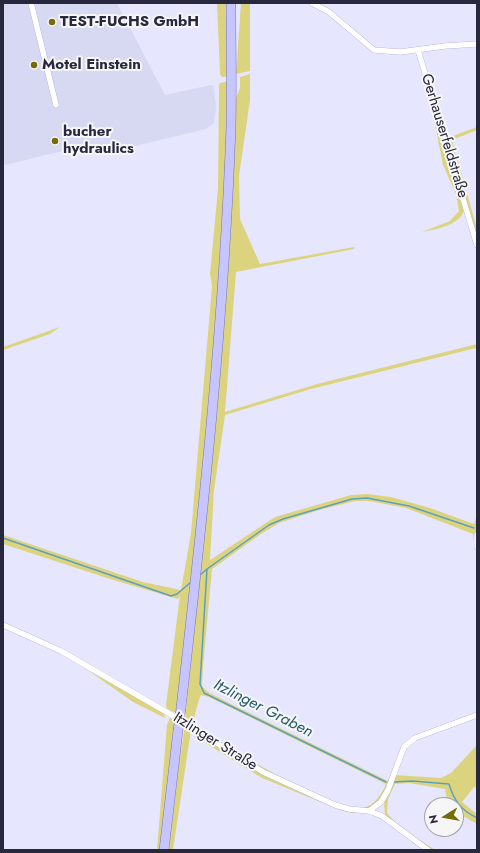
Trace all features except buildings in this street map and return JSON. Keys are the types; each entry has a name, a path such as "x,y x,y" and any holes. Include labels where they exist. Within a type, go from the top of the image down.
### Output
{"main road":[{"path":"231,3 233,49"},
{"path":"164,850 195,586 219,335 236,3"}],"street":[{"path":"31,3 56,105"},
{"path":"312,3 329,12 374,50 392,52 477,44"},
{"name":"Gerhauserfeldstraße","path":"418,50 477,245"},
{"path":"477,536 477,547"},
{"name":"Itzlinger Straße","path":"3,625 61,651 177,718 263,772 335,805 355,810 369,811 382,816 428,850"},
{"path":"369,811 381,802 388,790 404,747 415,738 477,715"},
{"path":"381,802 382,816"}],"shaded area":[{"path":"3,3 117,3 165,95 211,85 214,86 216,107 214,123 206,129 102,154 91,148 83,146 5,165 3,155"},
{"path":"217,3 226,3 229,76 222,77 220,74"},
{"path":"241,3 250,3 250,71 236,74"},
{"path":"250,74 250,100 239,176 240,219 260,264 354,247 354,249 236,272 225,412 317,384 477,344 477,348 311,389 225,415 214,490 210,560 275,517 351,495 367,494 391,497 430,508 474,524 477,515 475,549 473,534 406,508 369,501 355,501 319,510 279,523 212,569 202,686 208,692 231,704 388,781 396,759 385,792 372,806 365,809 344,806 336,802 347,806 362,808 366,807 377,799 386,784 209,697 201,695 196,709 194,723 227,746 289,781 253,765 185,720 219,389 228,268 236,98 240,88 240,77"},
{"path":"229,81 227,150 212,389 178,706 176,713 167,709 166,705 180,595 178,599 110,579 3,544 3,535 143,582 181,590 191,533 212,286 210,274 218,188 219,85 220,83"},
{"path":"430,99 464,210 462,215 453,223 422,232 450,221 459,211 456,194 443,165"},
{"path":"477,127 477,130 452,140 477,229 477,238 447,138"},
{"path":"60,327 50,334 3,350 3,347"},
{"path":"3,627 53,648 164,713 165,718 133,702 85,668 52,649"},
{"path":"170,718 175,720 162,850 157,850 167,725"},
{"path":"185,726 191,730 173,850 169,850 179,762"},
{"path":"196,734 201,735 252,767 359,812 352,813 340,810 262,778 194,736"},
{"path":"476,746 477,788 474,787 464,800 464,797 446,797 445,789 409,783 395,784 388,799 387,813 399,826 435,850 430,850 385,816 384,802 394,775 441,778 451,773"},
{"path":"464,804 477,814 477,824 464,817"}],"waterway":[{"path":"207,569 269,525 283,519 352,499 367,498 409,506 474,528"},
{"name":"Itzlinger Graben","path":"3,538 171,596 177,594 191,582"},
{"name":"Itzlinger Graben","path":"200,575 207,569 200,684 204,693 386,782"},
{"name":"Itzlinger Graben","path":"394,782 412,781 449,784 453,795 462,808 477,818"}],"place":[{"name":"TEST-FUCHS GmbH","path":"52,22"},
{"name":"Motel Einstein","path":"34,65"},
{"name":"bucher hydraulics","path":"55,141"}]}
